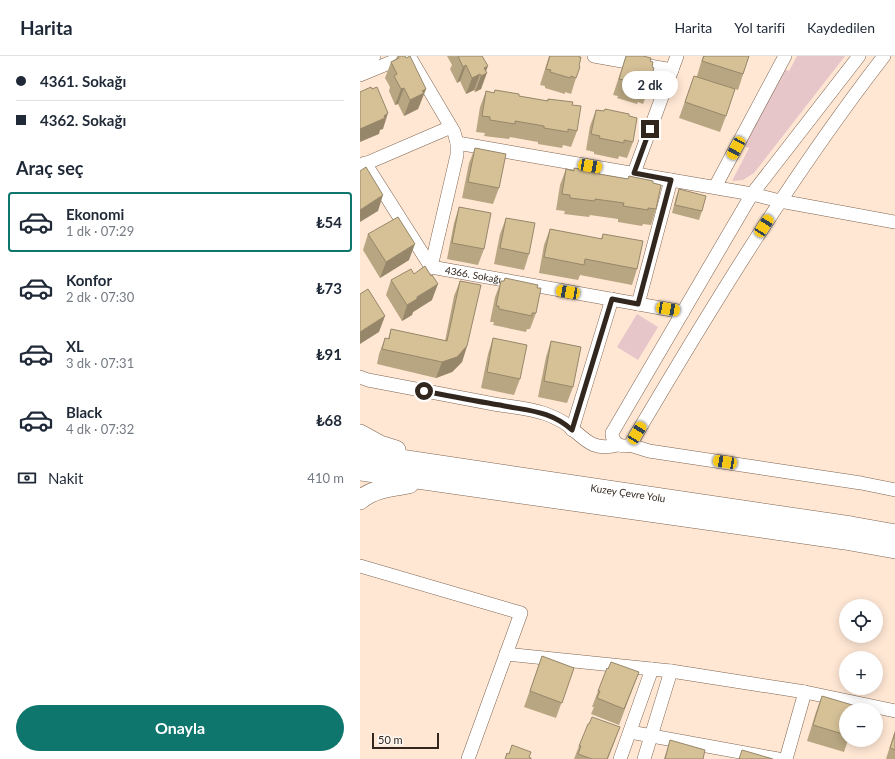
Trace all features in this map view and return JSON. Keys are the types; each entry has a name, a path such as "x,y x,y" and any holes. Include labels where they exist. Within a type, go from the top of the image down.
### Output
{"highway":[{"path":"360,434 380,445 459,468"},
{"name":"Kuzey Çevre Yolu","path":"360,453 851,526 895,534"},
{"name":"Kuzey Çevre Yolu","path":"360,471 845,540 895,549"},
{"path":"360,500 366,495 385,488 430,481"}],"street":[{"path":"360,62 374,56"},
{"path":"360,75 406,56"},
{"path":"409,56 451,127 457,143 457,155 431,267"},
{"path":"594,56 672,70"},
{"path":"634,173 677,56"},
{"path":"715,187 785,56"},
{"path":"859,56 752,194 612,433 613,440 624,445 649,451 861,483 895,490"},
{"path":"624,445 780,200 884,56"},
{"path":"362,164 451,127"},
{"path":"457,143 715,187 895,222"},
{"name":"4366. Sokağı","path":"362,164 431,267 683,312"},
{"path":"638,304 671,180"},
{"path":"572,430 612,299"},
{"path":"360,377 368,380 514,408 535,410 554,418 592,445 605,447 624,445"},
{"path":"360,566 521,613 468,759"},
{"path":"506,654 671,671 805,692 895,711"},
{"path":"620,759 652,669"},
{"path":"644,759 671,671"},
{"path":"786,759 805,692"},
{"path":"630,732 778,759"}],"shaded area":[{"path":"797,56 845,56 754,173 743,180 732,181 749,148 742,145 782,68 789,71"},
{"path":"637,314 658,327 638,360 617,347"}],"building":[{"path":"398,56 405,56 406,58 410,56 426,89 422,91 424,93 410,100 404,88 401,89 394,76 397,74 391,62 399,58"},
{"path":"458,56 482,56 488,66 484,68 487,73 481,76 480,74 472,78 466,65 463,67"},
{"path":"550,56 581,57 580,67 576,78 571,76 570,78 550,72 551,70 546,69"},
{"path":"626,56 643,56 651,58 650,61 653,62 652,67 654,68 649,88 643,87 643,89 623,82 624,80 619,79"},
{"path":"704,56 749,56 743,74 702,61"},
{"path":"694,76 735,89 726,116 685,102"},
{"path":"371,87 372,89 377,87 388,113 384,116 385,118 360,129 360,92"},
{"path":"495,90 548,101 548,99 573,102 572,105 581,106 577,131 568,129 568,132 515,121 515,124 490,120 490,117 482,116 486,91 494,93"},
{"path":"605,109 629,114 629,116 637,118 633,142 624,140 624,143 599,138 600,136 591,134 596,110 604,111"},
{"path":"475,148 506,154 499,188 468,182"},
{"path":"366,167 383,195 360,210 360,171"},
{"path":"574,168 628,179 629,176 653,181 653,183 661,185 656,209 648,208 648,210 623,206 624,203 595,199 595,201 570,198 570,195 562,194 566,169 574,171"},
{"path":"679,189 706,196 702,211 675,205"},
{"path":"459,207 491,213 484,249 452,243"},
{"path":"398,217 415,244 386,262 368,234"},
{"path":"506,218 535,223 529,254 500,248"},
{"path":"550,229 602,239 603,234 643,241 637,269 585,259 584,265 544,257"},
{"path":"425,266 438,284 407,305 391,280 411,269 414,274"},
{"path":"505,278 538,285 537,288 541,288 536,313 532,313 532,316 499,309 499,306 496,306 501,281 504,281"},
{"path":"460,281 481,285 467,346 457,357 442,362 382,349 385,338 389,339 391,329 447,341"},
{"path":"368,289 385,316 360,332 360,294"},
{"path":"493,338 527,345 520,379 487,372"},
{"path":"551,341 581,347 573,387 544,381"},
{"path":"542,656 574,668 562,703 530,691"},
{"path":"611,662 639,672 624,709 597,698 600,691 598,691"},
{"path":"822,696 846,703 839,703 839,733 813,725"},
{"path":"592,717 620,727 607,759 592,759 578,754 581,746 579,746"},
{"path":"895,733 895,750 890,748"},
{"path":"670,740 705,750 703,759 665,759"},
{"path":"512,745 531,752 529,757 531,759 505,759 507,753 509,754"},
{"path":"742,750 773,759 739,759"}],"route":[{"path":"424,391 514,408 535,410 545,413 572,430 612,299 638,304 671,180 634,173 650,129"}]}
